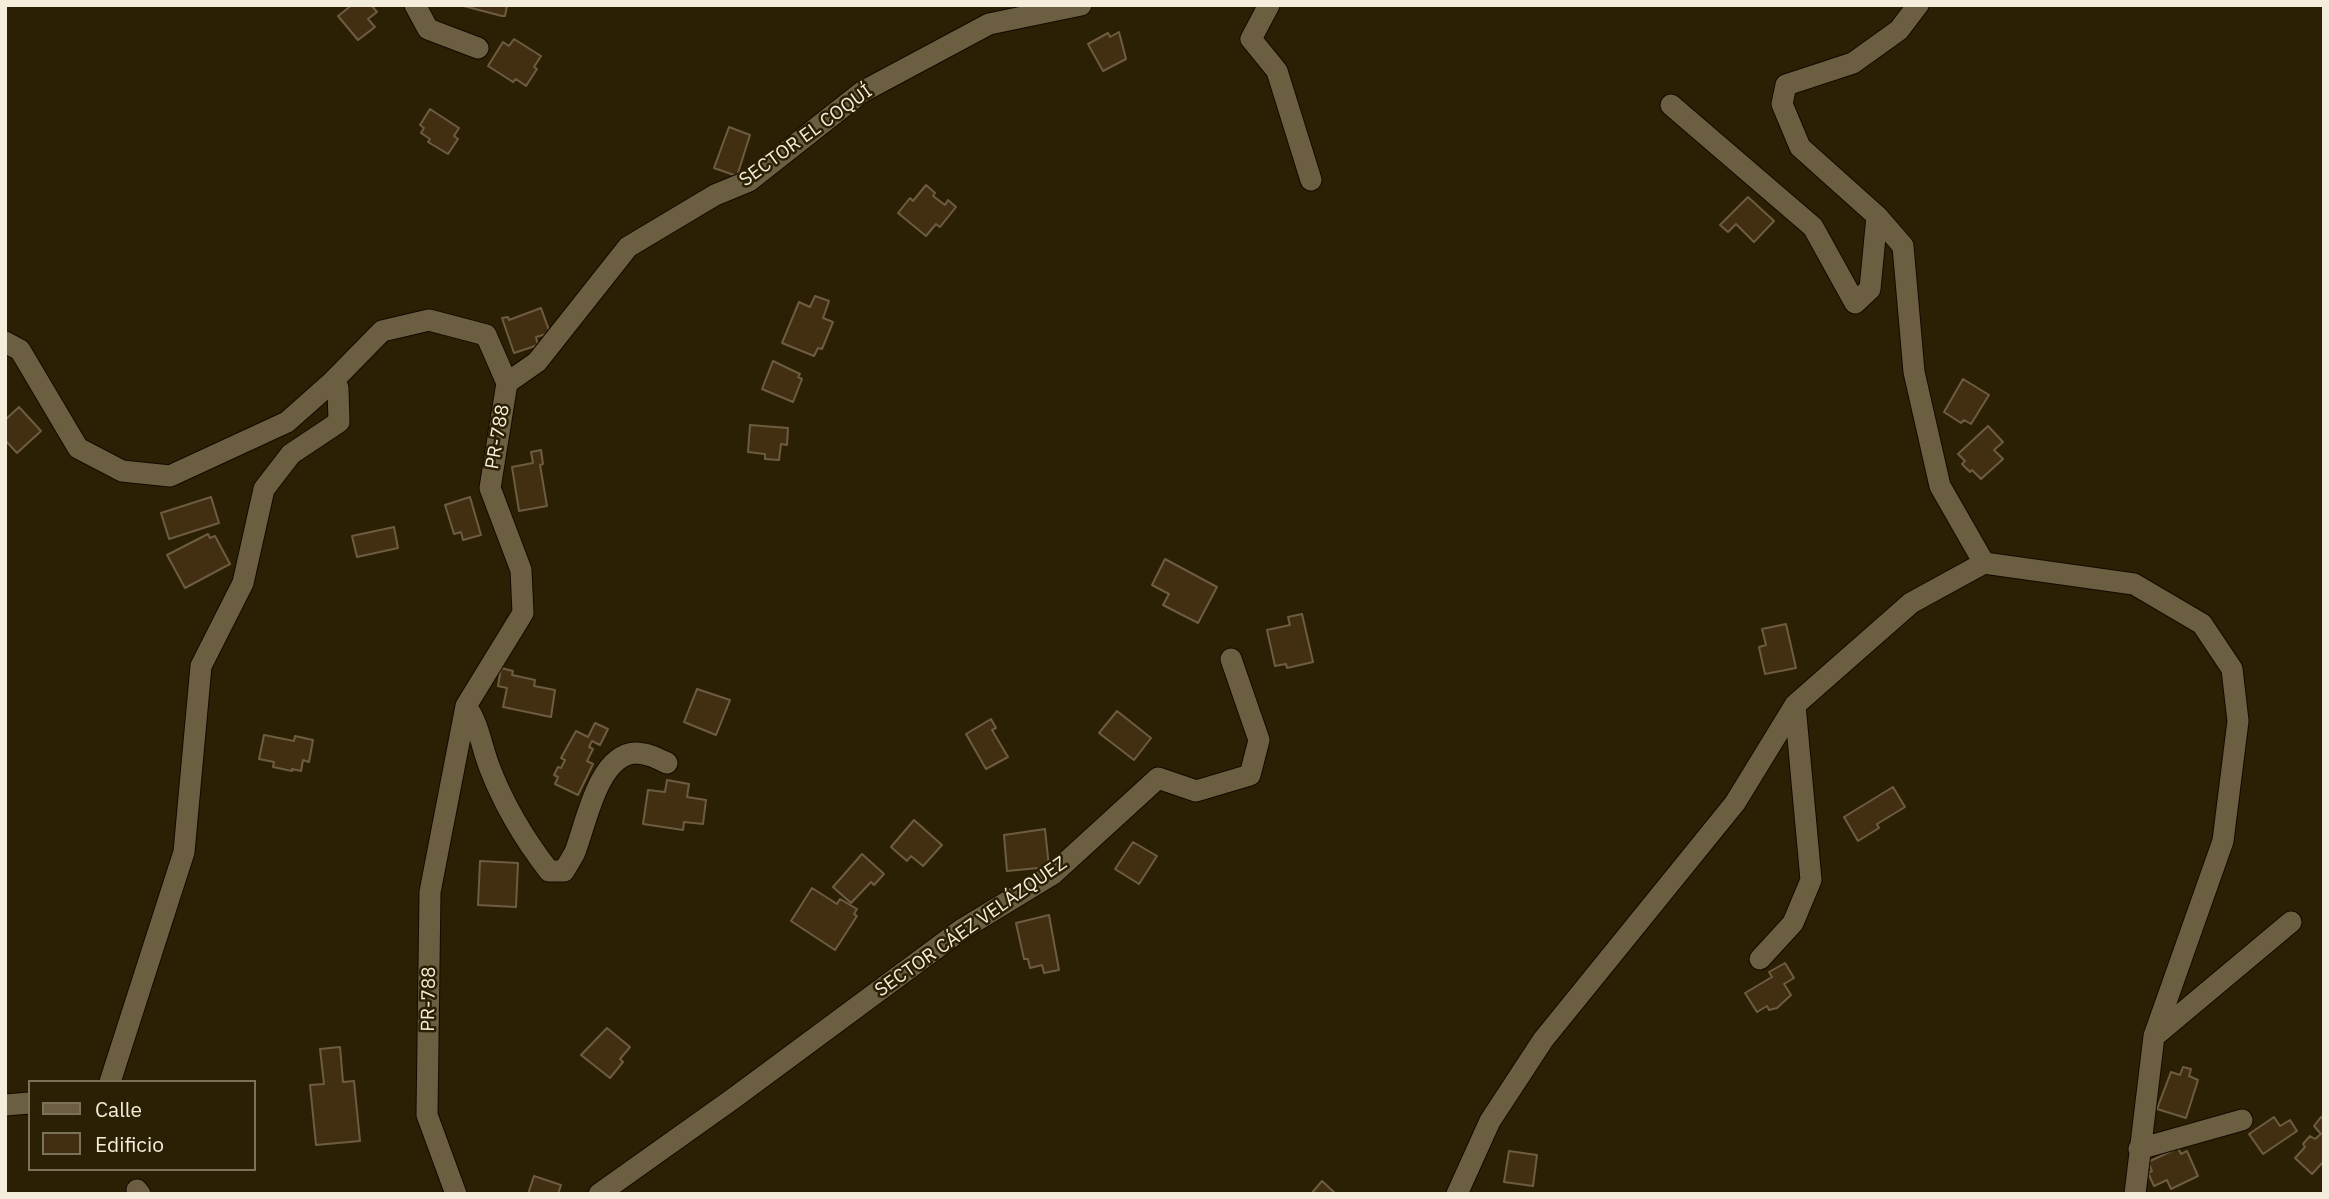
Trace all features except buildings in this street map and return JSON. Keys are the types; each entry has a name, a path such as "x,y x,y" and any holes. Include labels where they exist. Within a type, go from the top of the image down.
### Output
{"street":[{"path":"415,5 428,30 478,48"},
{"name":"SECTOR EL COQUÍ","path":"508,383 537,362 628,247 715,195 750,181 862,92 989,24 1081,5"},
{"path":"1269,5 1251,39 1277,71 1311,180"},
{"path":"1918,5 1899,30 1853,63 1786,85 1782,104 1800,147 1877,216 1903,246 1914,372 1940,486 1984,563"},
{"path":"1671,105 1813,227 1856,303 1870,289 1877,216"},
{"name":"PR-788","path":"5,342 20,350 78,448 122,471 170,476 287,422 332,382 382,331 429,320 486,335 508,383 490,488 521,570 523,613 466,706 430,892 427,1115 456,1194"},
{"path":"111,1080 184,852 201,666 243,583 264,489 292,454 339,422 338,388 332,382"},
{"path":"1457,1194 1490,1121 1543,1040 1735,803 1795,705 1910,603 1984,563 2134,584 2202,624 2232,669 2238,721 2223,841 2154,1036 2135,1194"},
{"name":"SECTOR CÁEZ VELÁZQUEZ","path":"599,1194 961,930 1054,874 1158,778 1196,791 1250,775 1259,740 1231,659"},
{"path":"1760,959 1793,923 1811,880 1795,705"},
{"path":"466,706 474,717 489,767 511,812 549,871 564,871 574,854 592,797 615,761 633,753 648,754 667,762"},
{"path":"2154,1036 2291,922"},
{"path":"5,1105 28,1103"},
{"path":"2139,1149 2242,1121"}]}
